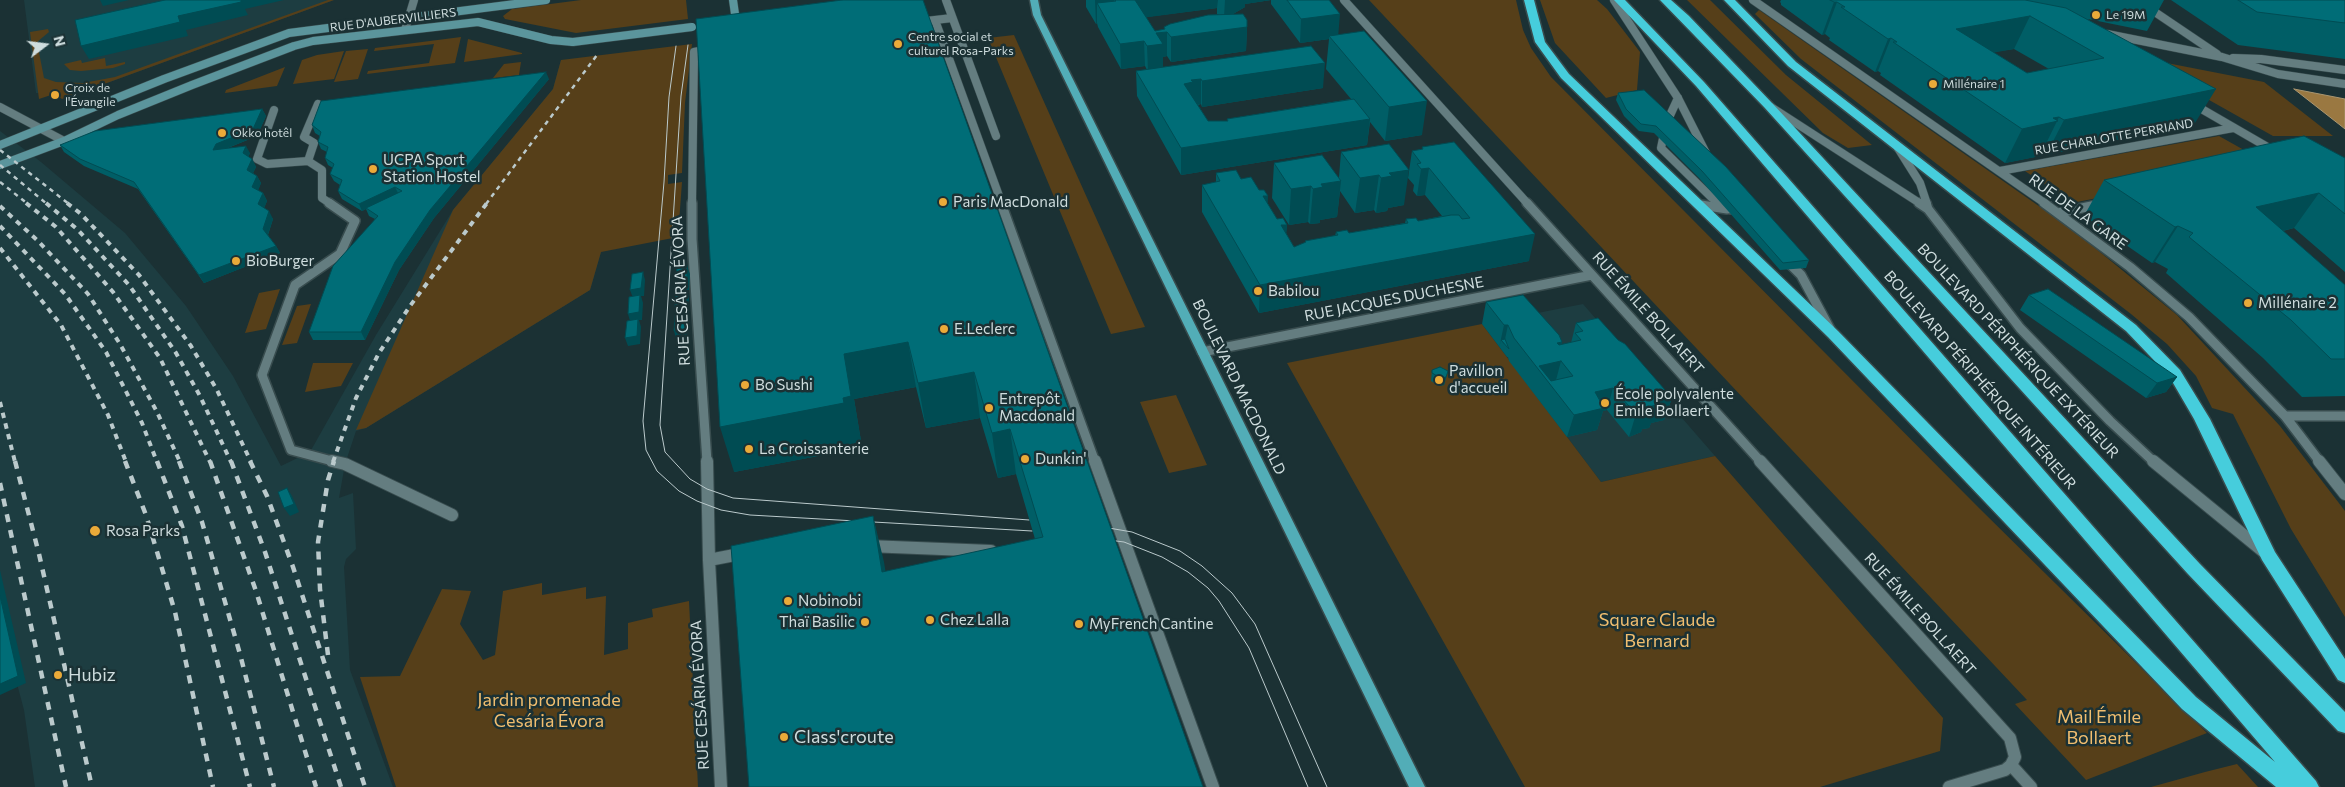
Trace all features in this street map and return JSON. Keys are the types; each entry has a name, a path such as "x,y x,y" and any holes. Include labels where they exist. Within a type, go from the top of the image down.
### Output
{"highway":[{"path":"1529,0 1540,42 1565,76 1833,334 2189,703 2290,787"},
{"name":"BOULEVARD PÉRIPHÉRIQUE INTÉRIEUR","path":"1619,0 1707,91 2309,787"},
{"name":"BOULEVARD PÉRIPHÉRIQUE EXTÉRIEUR","path":"1665,0 1685,18 1768,105 2194,569 2345,725"},
{"path":"1729,0 1792,64 2131,328 2175,373 2202,419 2268,555 2345,675"}],"main road":[{"name":"RUE D'AUBERVILLIERS","path":"0,145 164,79 289,33 546,0"},
{"path":"733,0 736,21"},
{"name":"BOULEVARD MACDONALD","path":"1034,0 1037,16 1417,787"},
{"path":"727,22 744,20"},
{"name":"RUE D'AUBERVILLIERS","path":"0,165 64,141 118,116 294,46 313,42 478,22 551,40 574,42 701,26"}],"street":[{"path":"405,30 414,0"},
{"path":"946,0 996,136"},
{"name":"RUE ÉMILE BOLLAERT","path":"1344,0 2010,738 2015,757 2011,765"},
{"path":"1614,0 1678,98 1708,158"},
{"name":"RUE DE LA GARE","path":"1753,0 1763,5 2058,212 2130,267 2189,317 2285,416 2345,494"},
{"path":"2136,0 2222,57 2261,59 2345,70"},
{"path":"906,24 952,18"},
{"path":"935,20 1213,787"},
{"path":"2102,33 2222,57 2278,74 2345,84"},
{"name":"RUE CESÁRIA ÉVORA","path":"721,787 709,560 708,454 692,239 694,52 723,48"},
{"path":"1678,98 1666,124 1661,148 1712,198 1738,214"},
{"path":"2184,99 2282,155"},
{"path":"308,161 314,143 304,137 318,104"},
{"path":"1768,105 1928,209 2020,328 2110,421 2174,480 2268,555"},
{"path":"0,107 64,141"},
{"path":"274,110 257,159 267,164 308,161 322,170 322,198 355,221 340,254 295,285 262,375 291,450 345,464 452,514"},
{"path":"1925,119 1939,117"},
{"name":"RUE CHARLOTTE PERRIAND","path":"2000,171 2233,128"},
{"path":"1898,148 1920,183 1928,209"},
{"path":"1726,193 1738,214"},
{"path":"2058,212 2112,202"},
{"path":"1701,205 1738,214"},
{"path":"1781,255 1801,275 1833,334"},
{"name":"RUE JACQUES DUCHESNE","path":"1202,352 1592,275"},
{"path":"2285,416 2345,416"},
{"path":"853,546 1000,552"},
{"path":"709,560 756,551"},
{"path":"1122,564 1136,573"},
{"path":"1949,787 2005,770 2011,765 2031,787"}],"shaded area":[{"path":"24,0 334,0 80,93 36,93"},
{"path":"561,60 601,252 590,290 366,428 356,431 345,464 339,498 353,493 356,549 346,559 344,567 350,670 393,787 35,787 24,710 0,620 0,131 41,162 125,233 186,306 233,376 281,466 310,452 376,335 453,210 553,89"},
{"path":"2294,89 2345,99 2345,129 2340,125"},
{"name":"École polyvalente Emile Bollaert","path":"1583,304 1715,456 1601,482 1482,324"}],"green space":[{"path":"328,0 334,0 74,95 62,99 51,95 39,99 30,32 48,29 49,32 37,42 44,78 56,82 83,83 115,77"},
{"path":"581,0 686,0 688,19 576,33 505,19 503,16 512,9"},
{"name":"Mail Émile Bollaert","path":"1369,0 1516,0 1523,30 1531,48 1551,77 1979,508 2207,733 2086,780 2015,704 2027,700"},
{"path":"1540,0 1597,0 1607,9 1640,52 1637,90 1606,98 1555,43"},
{"path":"1687,0 1710,0 1786,75 1872,145 1848,148 1823,133"},
{"path":"1759,10 2073,230 2177,315 2280,426 2345,511 2345,617 2291,529 2233,414 2212,408 2196,376 2167,344 2131,314 1801,59 1755,14"},
{"path":"1014,35 1145,327 1111,334 988,38"},
{"path":"461,37 455,63 367,74 368,71 429,63 434,44 374,51 375,48"},
{"path":"468,39 522,53 522,54 464,62"},
{"path":"692,44 685,103 682,173 668,175 668,184 682,182 678,237 601,252 590,290 366,428 356,430 453,210 553,89 561,60"},
{"path":"368,49 358,79 334,82 346,51"},
{"path":"344,51 334,79 293,84 302,60 317,55"},
{"path":"2131,56 2264,82 2333,136 2273,136"},
{"path":"105,58 106,66 125,62 125,64 113,68 81,71 70,70 64,64 81,60 82,63"},
{"path":"521,62 519,75 493,78 504,64"},
{"path":"285,67 277,86 225,93 226,90"},
{"path":"2219,136 2269,164 2072,203 2025,171"},
{"path":"280,289 266,329 245,333 259,293"},
{"path":"311,304 297,343 282,345 297,306"},
{"name":"Square Claude Bernard","path":"1482,324 1601,482 1715,456 1943,718 1940,751 1820,787 1525,787 1287,363"},
{"path":"313,363 353,363 341,386 305,392"},
{"path":"1176,395 1207,465 1169,473 1140,402"},
{"name":"Jardin promenade Cesária Évora","path":"542,583 542,595 586,587 586,599 606,596 604,655 628,649 628,623 653,617 652,609 689,601 698,787 396,787 360,677 400,676 442,589 471,591 460,624 483,660 495,655 503,591"},
{"path":"2237,764 2258,787 2151,787 2205,772"}],"building":[{"path":"165,0 241,0 241,2 178,16 180,22 81,46 75,20"},
{"name":"Entrepôt Macdonald","path":"842,0 923,0 1203,787 749,787 731,546 873,516 882,572 1043,537 1010,429 992,433 974,372 918,383 908,342 844,354 851,396 843,398 844,403 720,427 696,19"},
{"path":"1115,0 1135,0 1155,31 1165,29 1164,27 1170,24 1208,15 1243,14 1247,20 1247,27 1171,37 1167,32 1156,33 1163,44 1147,46 1144,41 1120,44 1097,3"},
{"path":"1287,0 1329,0 1340,14 1301,19"},
{"path":"1830,0 2025,0 2066,8 2216,89 2064,120 2059,117 2053,118 2058,121 2022,129 1893,42 1897,42 1891,38 1888,39 1841,7 1845,7","holes":["2030,16 2104,58 2027,73 1956,29"]},
{"path":"2238,0 2345,0 2345,23 2257,12"},
{"path":"1364,31 1427,101 1389,107 1329,36"},
{"path":"1311,46 1325,63 1202,81 1201,79 1191,80 1193,82 1184,84 1208,121 1228,121 1227,119 1354,99 1370,119 1181,148 1136,71"},
{"path":"546,72 430,210 395,262 361,332 309,332 333,266 378,216 366,208 402,191 395,187 359,204 338,191 342,180 330,174 334,164 325,158 328,147 318,142 321,132 312,125 321,101"},
{"path":"1644,90 1726,167 1809,260 1783,263 1702,171 1656,126 1641,124 1626,109 1618,93"},
{"path":"262,109 253,129 216,144 213,150 246,146 243,153 252,159 247,170 257,176 252,187 263,193 258,204 269,211 263,229 276,246 199,275 134,182 80,159 60,145 95,131"},
{"path":"2304,136 2345,158 2345,214 2319,193 2256,207 2345,285 2345,359 2331,359 2291,320 2189,237 2193,233 2178,226 2175,227 2104,180"},
{"path":"1454,142 1535,234 1260,285 1202,185 1220,181 1216,173 1236,170 1241,179 1251,177 1259,190 1264,190 1268,196 1263,196 1277,219 1283,218 1287,225 1281,225 1294,247 1305,241 1338,235 1336,232 1347,230 1349,233 1408,223 1406,219 1416,218 1418,221 1451,215 1459,215 1462,219 1470,218 1429,168 1421,169 1417,164 1421,163 1412,151 1423,149 1422,147"},
{"path":"1389,144 1409,170 1389,173 1392,176 1381,178 1379,175 1360,178 1341,152"},
{"path":"1322,155 1341,181 1321,184 1323,187 1313,189 1311,186 1291,189 1274,163"},
{"path":"687,266 687,282 676,283 677,267"},
{"path":"643,272 641,288 630,290 632,274"},
{"path":"687,289 686,305 675,307 676,290"},
{"path":"2048,289 2177,377 2157,383 2029,295"},
{"path":"640,295 639,312 628,314 629,297"},
{"path":"1523,295 1559,335 1562,342 1557,343 1559,345 1581,340 1575,333 1583,331 1576,323 1598,318 1618,340 1625,344 1672,398 1654,402 1657,405 1647,407 1649,410 1636,414 1613,388 1595,392 1604,408 1574,415 1514,338 1508,325 1504,325 1486,302","holes":["1561,361 1573,376 1551,381 1539,366"]},
{"path":"686,312 685,330 674,331 675,314"},
{"path":"638,319 637,336 625,338 627,321"},
{"path":"1505,339 1509,349 1501,340"},
{"path":"1440,367 1448,371 1446,377 1441,378 1432,373 1432,370"},
{"path":"287,488 294,504 284,508 278,492"},
{"path":"0,596 18,676 0,684"}],"tram line":[{"path":"688,45 681,96 660,425 665,452 690,479 707,489 733,498 1029,520"},
{"path":"676,46 669,97 664,182 643,421 646,450 657,471 679,491 697,501 721,510 750,515 1032,531"},
{"path":"1097,526 1132,532 1180,551 1202,566 1232,593 1255,624 1327,787"},
{"path":"1101,539 1124,542 1162,557 1188,572 1208,588 1219,601 1249,648 1308,787"}],"railway":[{"path":"486,204 597,55"},
{"path":"0,150 69,204"},
{"path":"0,165 47,204"},
{"path":"0,182 28,204"},
{"path":"26,203 56,227 113,292 160,358 210,462"},
{"path":"46,203 78,230 129,285 176,353 200,396 231,462"},
{"path":"67,203 81,214 139,275 191,346 217,390 251,462"},
{"path":"333,462 356,398 379,353 410,306 487,203"},
{"path":"0,206 38,241 88,294 120,344 157,412 180,462"},
{"path":"0,226 65,294 106,352 142,423 157,462"},
{"path":"0,248 61,325 108,415 126,462"},
{"path":"0,402 15,462"},
{"path":"15,461 39,554 92,787"},
{"path":"125,461 146,515 175,612 213,787"},
{"path":"157,461 182,526 250,787"},
{"path":"179,461 202,522 240,654 274,787"},
{"path":"210,461 256,591 316,787"},
{"path":"231,461 265,552 341,787"},
{"path":"250,461 267,496 293,567 365,787"},
{"path":"328,655 320,589 318,542 328,480 334,461"},
{"path":"0,483 66,787"}],"place":[{"name":"Le 19M","path":"2096,15"},
{"name":"Centre social et culturel Rosa-Parks","path":"898,44"},
{"name":"Millénaire 1","path":"1933,84"},
{"name":"Croix de l'Évangile","path":"55,95"},
{"name":"Okko hotêl","path":"222,133"},
{"name":"UCPA Sport Station Hostel","path":"373,169"},
{"name":"Paris MacDonald","path":"943,202"},
{"name":"BioBurger","path":"236,261"},
{"name":"Babilou","path":"1258,291"},
{"name":"Millénaire 2","path":"2248,303"},
{"name":"E.Leclerc","path":"944,329"},
{"name":"Pavillon d'accueil","path":"1439,380"},
{"name":"Bo Sushi","path":"745,385"},
{"name":"École polyvalente Emile Bollaert","path":"1605,403"},
{"name":"Entrepôt Macdonald","path":"989,408"},
{"name":"La Croissanterie","path":"749,449"},
{"name":"Dunkin'","path":"1025,459"},
{"name":"Rosa Parks","path":"95,531"},
{"name":"Nobinobi","path":"788,601"},
{"name":"Chez Lalla","path":"930,620"},
{"name":"Thaï Basilic","path":"865,622"},
{"name":"MyFrench Cantine","path":"1079,624"},
{"name":"Hubiz","path":"58,675"},
{"name":"Class'croute","path":"784,737"}]}
